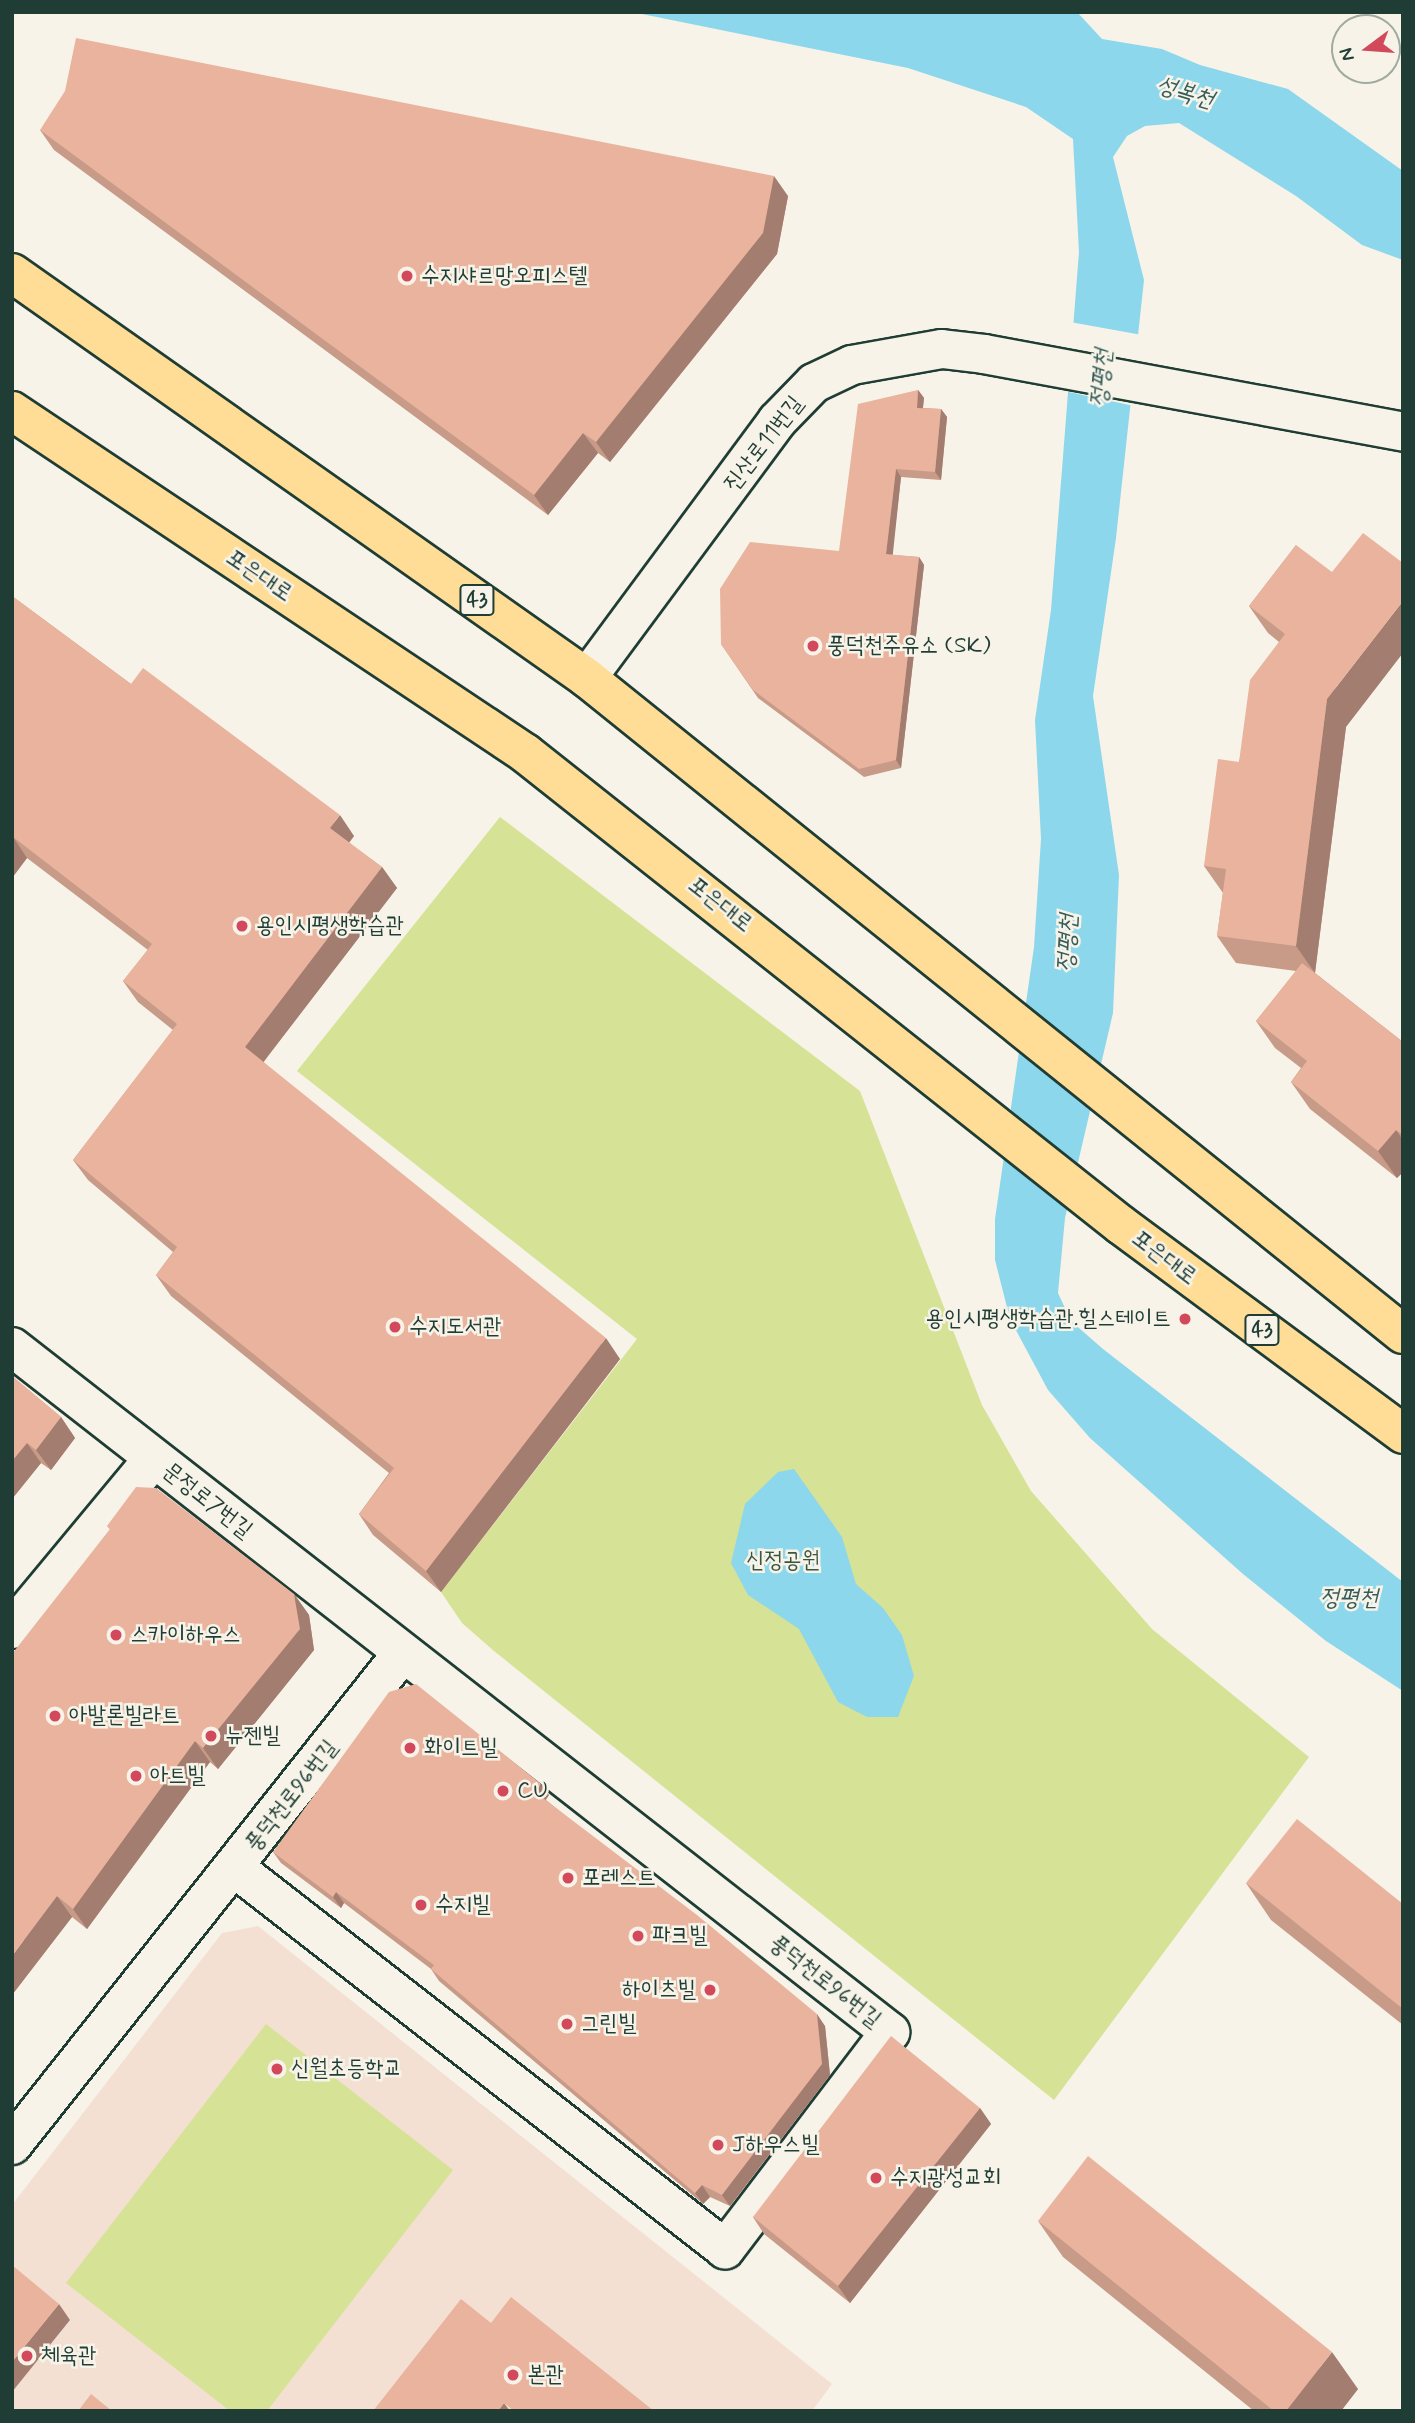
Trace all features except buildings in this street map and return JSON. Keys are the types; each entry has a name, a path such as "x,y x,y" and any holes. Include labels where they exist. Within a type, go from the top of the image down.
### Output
{"main road":[{"name":"43","path":"12,273 587,678 1403,1334"},
{"name":"포은대로","path":"12,411 525,753 905,1050 1121,1225 1403,1434"}],"street":[{"name":"진산로11번길","path":"587,678 777,421 814,383 852,365 907,353 942,349 1021,359 1262,408 1403,432"},
{"name":"문정로7번길","path":"12,1347 401,1655"},
{"path":"12,1629 153,1459"},
{"name":"풍덕천로96번길","path":"12,2145 235,1868 401,1655 890,2032 725,2249 235,1868"}],"shaded area":[{"name":"신월초등학교","path":"258,1926 832,2384 812,2411 12,2411 12,2205 222,1933"}],"green space":[{"name":"신정공원","path":"500,817 860,1091 982,1405 1031,1491 1152,1629 1309,1757 1054,2100 494,1651 462,1623 441,1592 637,1339 297,1071"},
{"path":"266,2024 453,2170 267,2411 230,2411 66,2283"}],"water":[{"name":"정평천","path":"632,12 1077,12 1102,39 1162,49 1200,65 1288,89 1403,171 1403,260 1362,245 1296,196 1179,123 1145,126 1127,136 1113,157 1144,280 1116,538 1093,696 1119,875 1113,1013 1065,1218 1058,1293 1071,1321 1103,1349 1403,1582 1403,1691 1326,1641 1243,1574 1090,1438 1048,1390 1010,1319 995,1260 995,1219 1034,947 1041,839 1035,720 1051,610 1079,252 1073,139 1026,107 908,68"},
{"path":"794,1469 842,1537 856,1584 883,1608 902,1635 914,1676 898,1717 867,1717 838,1702 799,1629 748,1595 731,1563 745,1504 778,1472"}],"pier":[{"path":"1070,322 1142,335 1134,406 1064,391"}],"place":[{"name":"수지샤르망오피스텔","path":"407,276"},
{"name":"풍덕천주유소 (SK)","path":"813,646"},
{"name":"용인시평생학습관","path":"242,926"},
{"name":"용인시평생학습관.힐스테이트","path":"1185,1319"},
{"name":"수지도서관","path":"395,1327"},
{"name":"스카이하우스","path":"116,1635"},
{"name":"아발론빌라트","path":"55,1716"},
{"name":"뉴젠빌","path":"211,1736"},
{"name":"화이트빌","path":"410,1748"},
{"name":"아트빌","path":"136,1776"},
{"name":"CU","path":"503,1791"},
{"name":"포레스트","path":"568,1878"},
{"name":"수지빌","path":"421,1905"},
{"name":"파크빌","path":"638,1936"},
{"name":"하이츠빌","path":"710,1990"},
{"name":"그린빌","path":"567,2024"},
{"name":"신월초등학교","path":"277,2069"},
{"name":"J하우스빌","path":"718,2145"},
{"name":"수지광성교회","path":"876,2178"},
{"name":"체육관","path":"27,2356"},
{"name":"본관","path":"513,2375"}],"water label":[{"name":"성복천","path":"1185,93"}]}
